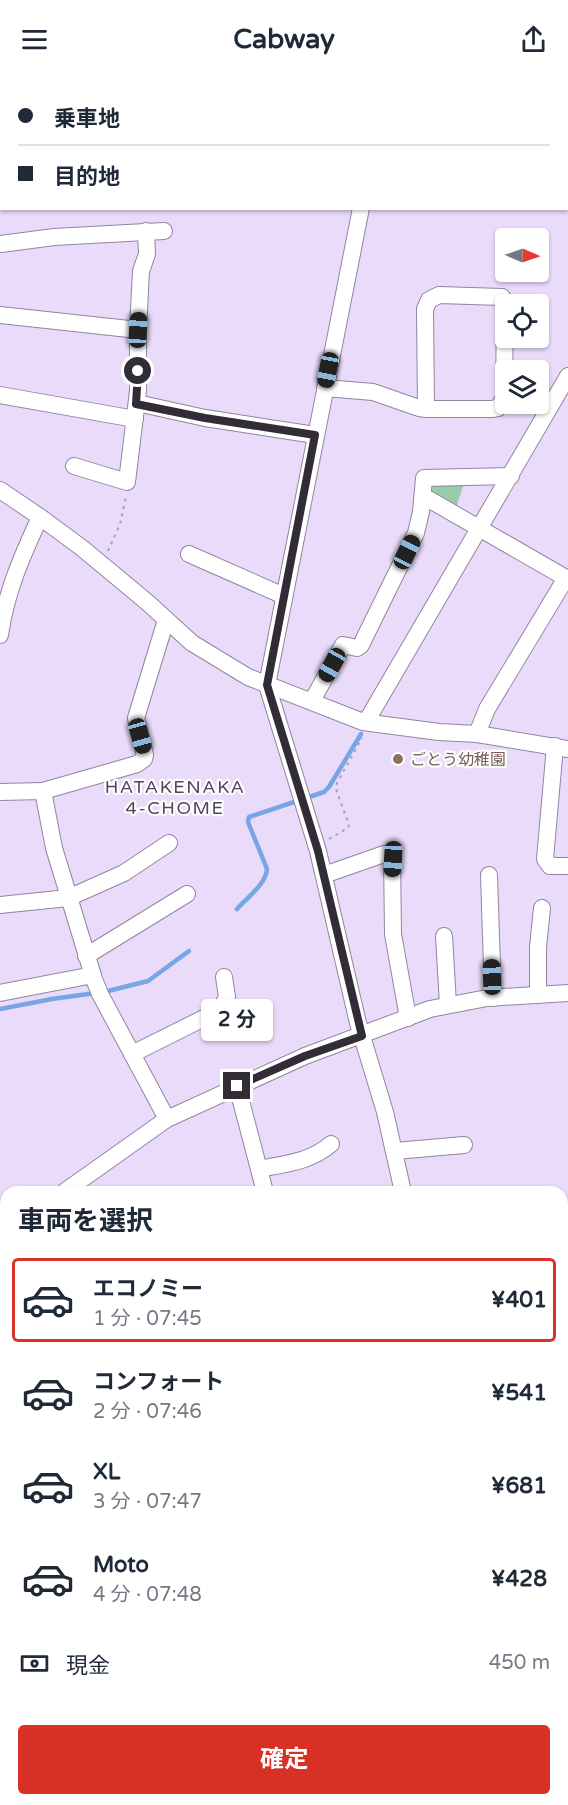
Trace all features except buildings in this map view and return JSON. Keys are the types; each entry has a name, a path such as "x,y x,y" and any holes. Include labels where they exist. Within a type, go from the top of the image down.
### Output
{"street":[{"path":"361,210 267,685 324,875 347,978 385,1112 402,1186"},
{"path":"74,466 127,482 136,411 141,271 147,254 146,231"},
{"path":"1,244 54,237 164,231"},
{"path":"325,388 373,392 406,405 426,409 492,410 500,407 504,398 505,302 502,297 438,295 429,300 425,309 426,409"},
{"path":"0,315 138,330"},
{"path":"368,723 568,376"},
{"path":"0,395 99,414 136,411 205,418 315,435"},
{"path":"312,701 343,645 357,648 361,645 416,533 424,478 511,476"},
{"path":"0,490 100,563 205,652 248,677 368,723 439,732 477,734 562,747 545,859 549,866 568,866"},
{"path":"423,496 566,578 564,588 487,709 477,734"},
{"path":"0,635 4,594 40,517"},
{"path":"189,554 284,596"},
{"path":"0,792 43,791 137,764 144,759 145,754 136,718 166,620"},
{"path":"43,791 54,848 68,898 100,994 167,1119"},
{"path":"0,905 68,898 124,873 169,843"},
{"path":"324,875 384,854 392,855 393,934 408,1018"},
{"path":"489,875 493,998"},
{"path":"86,956 187,894"},
{"path":"538,995 538,947 542,908"},
{"path":"444,936 448,1005"},
{"path":"0,993 93,975"},
{"path":"132,1054 220,1010 227,997 224,977"},
{"path":"82,1186 167,1119 305,1056 430,1009 493,998 568,993"},
{"path":"237,1086 263,1186"},
{"path":"259,1170 318,1155 331,1144"},
{"path":"395,1151 464,1145"}],"path":[{"path":"100,563 113,542 124,513 127,482"},
{"path":"316,846 348,828 349,825 336,789 337,783 368,723"}],"green space":[{"path":"431,483 464,483 456,508 430,493"}],"waterway":[{"path":"237,909 260,885 267,869 248,822 249,817 324,792 361,734"},
{"path":"104,992 148,981 189,951"},
{"path":"0,1009 95,993"}],"place":[{"name":"ごとう幼稚園","path":"398,759"}],"district":[{"name":"HATAKENAKA 4-CHOME","path":"175,797"}],"route":[{"path":"138,371 136,404 205,418 315,435 267,685 318,851 362,1036 305,1056 237,1086"}]}
